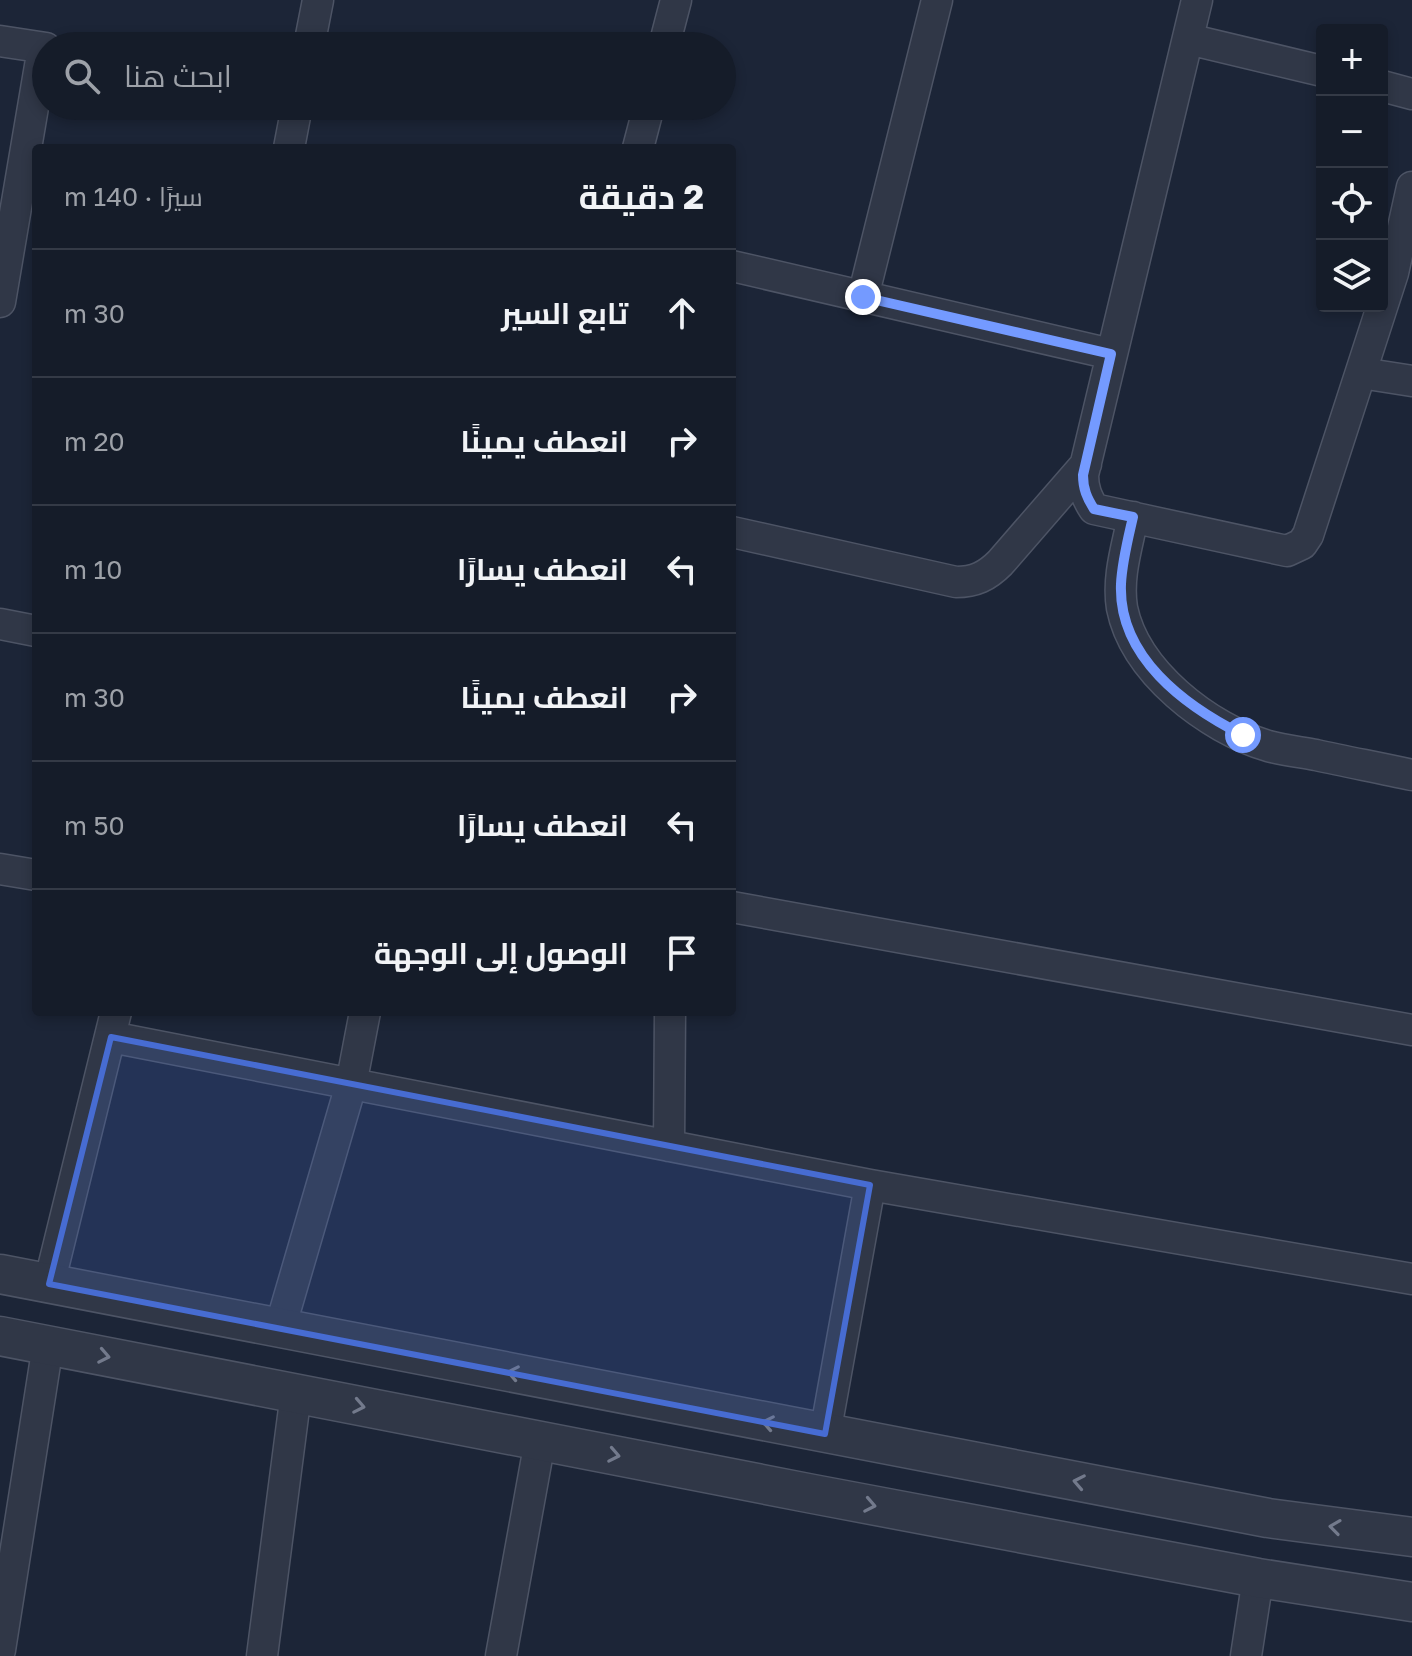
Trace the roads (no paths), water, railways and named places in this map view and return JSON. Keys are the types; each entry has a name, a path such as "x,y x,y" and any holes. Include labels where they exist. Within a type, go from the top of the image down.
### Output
{"street":[{"path":"312,32 318,0"},
{"path":"668,32 676,0"},
{"path":"863,297 937,0"},
{"path":"1197,0 1083,475 1083,486 1094,509 1287,551 1302,544 1308,535 1393,273 1412,187"},
{"path":"1188,39 1316,70"},
{"path":"0,41 32,46"},
{"path":"1388,88 1412,94"},
{"path":"0,299 32,120"},
{"path":"290,144 294,120"},
{"path":"639,144 645,120"},
{"path":"736,267 1111,354"},
{"path":"1361,373 1412,381"},
{"path":"736,533 956,582 968,582 991,572 1086,464"},
{"path":"1133,517 1122,566 1122,606 1138,650 1174,691 1218,723 1268,746 1412,775"},
{"path":"0,624 32,630"},
{"path":"0,869 32,874"},
{"path":"736,908 1412,1030"},
{"path":"280,1328 351,1085 364,1016"},
{"path":"669,1146 670,1016"},
{"path":"49,1284 114,1024 351,1085 870,1185 1412,1279"},
{"path":"825,1434 870,1185"},
{"path":"0,1274 1268,1518 1412,1537"},
{"path":"0,1336 1258,1578 1412,1602"},
{"path":"0,1650 6,1578 48,1345"},
{"path":"262,1656 296,1393"},
{"path":"501,1656 540,1441"},
{"path":"1246,1656 1258,1578"}]}
